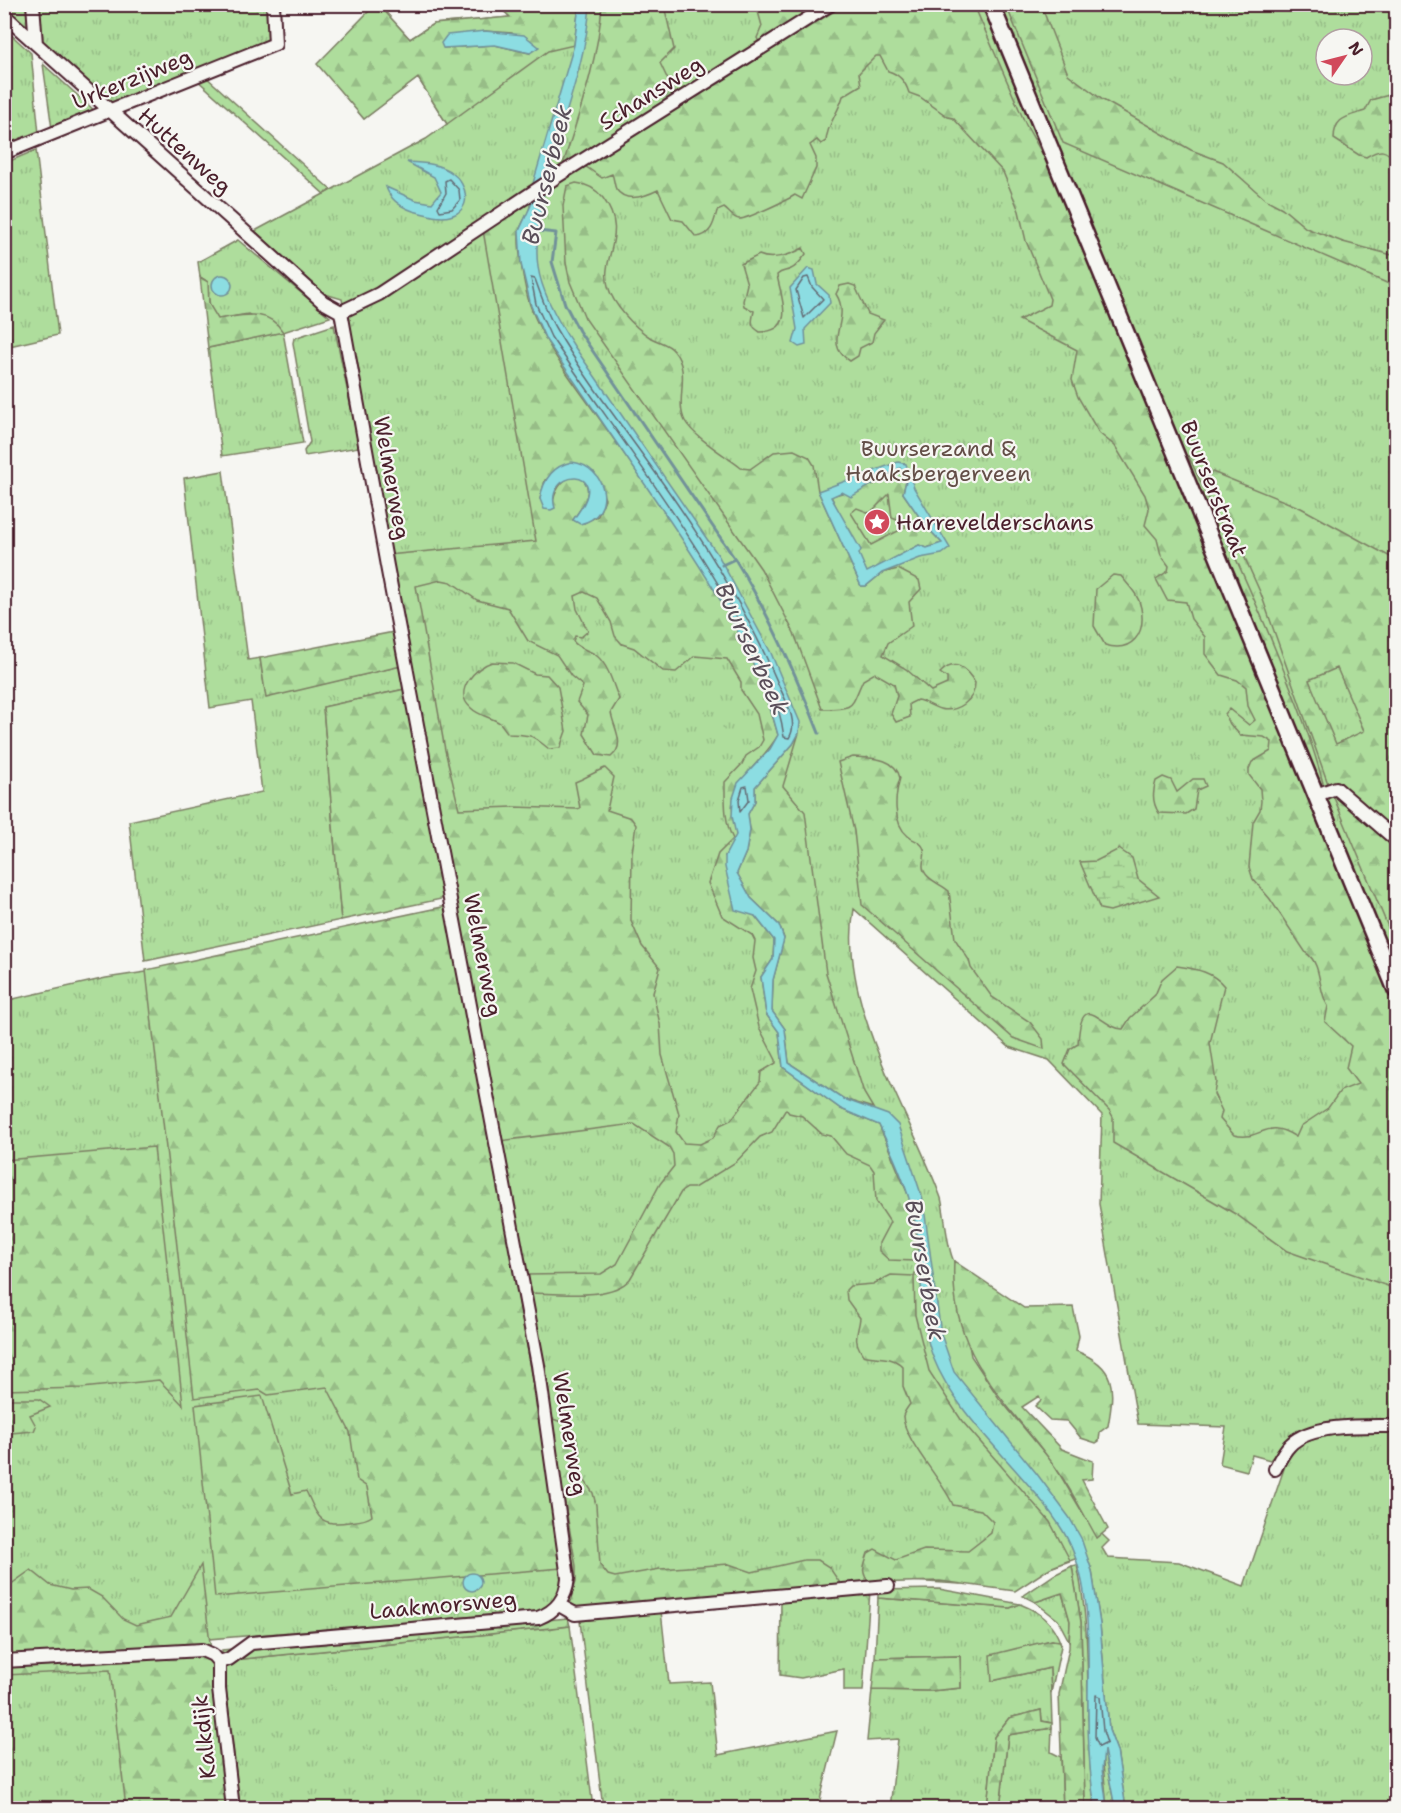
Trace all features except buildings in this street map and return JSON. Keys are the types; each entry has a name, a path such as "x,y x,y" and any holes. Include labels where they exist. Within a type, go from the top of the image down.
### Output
{"main road":[{"name":"Buurserstraat","path":"992,4 1396,990"}],"street":[{"path":"33,4 36,44"},
{"name":"Urkerzijweg","path":"4,153 275,45 276,19 273,4"},
{"name":"Schansweg","path":"341,312 379,294 550,181 831,4"},
{"name":"Huttenweg","path":"4,15 323,302 341,312"},
{"name":"Welmerweg","path":"341,312 538,1365 568,1578 567,1589 559,1605"},
{"path":"1316,795 1336,788 1396,840"},
{"path":"1275,1469 1291,1443 1302,1436 1336,1427 1396,1426"},
{"path":"559,1605 575,1614 888,1586"},
{"name":"Laakmorsweg","path":"219,1662 229,1659 251,1643 538,1618 553,1611 559,1605"},
{"path":"4,1660 202,1650 213,1655 219,1662"},
{"name":"Kalkdijk","path":"219,1662 233,1809"}],"green space":[{"name":"Buurserzand & Haaksbergerveen","path":"497,4 1396,5 1396,1424 1380,1423 1285,1443 1270,1460 1252,1455 1247,1471 1220,1464 1226,1427 1138,1424 1099,1204 1102,1115 1049,1060 1009,1047 854,909 852,945 856,982 866,1019 895,1094 941,1198 971,1356 999,1398 1053,1463 1087,1520 1109,1541 1102,1548 1108,1558 1179,1562 1244,1586 1291,1448 1342,1434 1396,1432 1396,1808 1126,1808 1117,1751 1109,1730 1100,1624 1092,1571 1086,1555 1050,1568 960,1584 911,1581 877,1583 867,1580 869,1583 209,1639 226,1808 5,1808 4,1001 106,978 146,972 445,910 444,907 456,904 342,299 325,294 255,231 426,139 447,124 418,78 364,119 318,64 375,5 379,5 410,39 433,24 510,17"},
{"path":"5,5 28,5 27,27 5,7"},
{"path":"40,5 275,5 273,39 113,104 44,44 41,39"},
{"path":"375,5 379,5 410,39 433,24 510,17 497,5 579,5 574,45 548,51 447,124 418,78 364,119 317,64","holes":["485,31 512,33 529,53 495,45 443,48"]},
{"path":"602,5 664,5 674,49 660,63 676,97 561,171 592,68"},
{"path":"761,5 824,5 760,44 757,38 762,26 757,8"},
{"path":"844,5 974,5 1026,125 1061,187 1396,1002 1396,1179 1390,1182 1396,1198 1396,1289 1287,1251 1237,1215 1113,1143 1113,1117 1109,1110 1064,1064 1070,1049 1078,1044 1083,1017 1088,1014 1094,1015 1115,1028 1123,1029 1130,1018 1155,995 1162,979 1177,966 1209,974 1224,986 1210,1043 1216,1082 1214,1094 1222,1111 1220,1119 1234,1135 1244,1136 1277,1129 1296,1137 1301,1126 1328,1108 1340,1091 1358,1084 1346,1068 1351,1046 1325,1022 1328,1006 1322,993 1315,964 1270,899 1253,879 1249,867 1253,822 1260,810 1261,801 1260,789 1249,775 1249,769 1252,762 1271,751 1272,742 1264,737 1240,735 1230,724 1225,714 1229,709 1249,725 1255,720 1248,706 1246,687 1237,680 1221,675 1205,654 1205,637 1191,619 1186,602 1167,600 1156,579 1168,571 1169,566 1161,555 1157,539 1145,525 1149,509 1145,495 1115,446 1099,433 1078,397 1072,380 1077,350 1019,320 1049,305 1050,299 1026,241 1019,211 1003,172 953,118 948,117 920,97 909,93 902,79 888,71 880,56 876,56 859,73 861,85 843,96 826,141 821,144 817,140 810,145 816,158 816,168 802,199 795,195 739,219 724,208 717,211 708,231 696,237 683,221 672,219 658,190 642,196 625,196 616,189 612,174 602,178 585,166"},
{"path":"1006,5 1041,5 1068,74 1103,100 1191,150 1223,162 1265,199 1282,208 1306,228 1343,242 1396,256 1396,287 1063,143"},
{"path":"5,29 31,53 39,134 5,148"},
{"path":"43,64 96,112 52,129"},
{"path":"204,75 331,190 324,194 195,78"},
{"path":"1396,93 1396,161 1382,151 1366,157 1359,155 1334,139 1336,126 1343,119 1365,111 1371,100"},
{"path":"36,150 58,335 5,347 5,163"},
{"path":"576,183 584,184 595,190 611,211 614,234 608,265 608,286 614,301 631,322 651,338 672,349 679,359 682,368 682,413 689,427 741,468 750,469 774,452 794,450 809,457 814,465 818,491 861,586 866,586 882,573 898,569 919,580 921,589 909,602 912,626 888,643 883,655 906,669 931,691 947,684 947,678 940,673 945,669 955,666 964,669 975,683 972,695 964,704 946,710 917,700 909,704 910,717 896,722 891,714 897,696 894,684 875,673 863,680 850,705 822,709 794,633 761,569 585,318 570,282 566,263 563,206 567,186"},
{"path":"530,200 529,211 520,229 519,245 526,289 537,322 564,369 682,537 728,613 748,652 765,693 778,735 748,772 734,797 732,807 736,835 725,856 755,916 774,940 773,959 761,977 766,1014 779,1032 783,1067 841,1109 879,1125 911,1202 921,1275 914,1276 918,1265 915,1261 889,1260 879,1251 879,1243 890,1222 876,1201 874,1171 870,1165 846,1154 831,1136 822,1134 802,1116 789,1113 786,1109 772,1132 760,1137 736,1162 694,1188 687,1188 681,1192 630,1279 621,1286 597,1293 528,1293 525,1275 601,1274 617,1264 660,1184 674,1166 673,1154 669,1147 634,1124 500,1141 388,555 536,541 483,230","holes":["594,472 605,499 598,516 584,523 573,520 587,495 585,482 580,478 574,477 562,483 553,502 540,499 545,480","441,580 451,582 477,600 508,608 528,641 557,655 571,676 583,686 577,702 588,715 584,734 597,755 611,757 618,747 619,741 611,712 619,699 608,670 601,660 573,641 575,636 581,637 588,631 577,609 575,596 584,592 597,598 611,622 615,636 622,644 634,648 663,671 676,672 695,656 727,659 741,682 741,690 757,714 763,740 759,747 746,756 742,764 725,782 727,818 733,839 718,854 708,883 722,916 752,935 755,941 753,958 756,971 750,989 759,1027 776,1063 761,1072 760,1082 731,1120 720,1125 713,1138 700,1144 684,1143 676,1132 679,1114 662,1055 660,1024 653,993 660,968 642,946 631,921 632,853 636,825 631,818 607,810 614,777 605,768 575,782 580,808 577,809 514,807 459,809 445,750 416,586"]},
{"path":"238,240 330,317 283,332 303,443 222,456 208,348 282,332 248,314 218,319 211,311 205,280 200,277 198,262"},
{"path":"803,248 806,254 797,265 777,275 783,303 783,320 772,330 760,332 753,325 754,311 744,306 747,284 741,264 759,255 781,256"},
{"path":"200,277 208,282 209,304 218,319 245,315 262,316 277,324 283,332 208,348"},
{"path":"849,284 855,286 868,314 884,320 874,333 872,342 860,348 858,356 850,361 841,354 838,346 841,313 836,294 840,286"},
{"path":"334,325 359,447 305,456 304,451 310,442 294,338"},
{"path":"1188,455 1274,646 1304,724 1323,783 1318,784 1236,575 1195,486"},
{"path":"900,468 906,481 903,493 925,525 942,543 927,548 919,545 867,573 831,496 878,483 883,476","holes":["889,494 892,518 904,523 906,527 871,545 851,513 857,508 870,513"]},
{"path":"1205,469 1301,508 1396,560 1396,946 1327,781 1261,594","holes":["1337,668 1364,731 1336,744 1309,680"]},
{"path":"223,471 248,660 260,658 266,697 401,666 405,689 323,707 341,920 145,961 129,821 262,792 251,701 210,708 184,478"},
{"path":"1113,575 1121,576 1136,595 1142,617 1139,633 1135,639 1130,644 1115,647 1105,645 1094,626 1096,589"},
{"path":"394,632 401,666 266,698 260,658"},
{"path":"492,662 513,663 535,674 547,675 558,687 566,731 560,748 549,749 531,736 509,734 500,723 478,713 466,702 464,695 468,681 479,669"},
{"path":"405,689 446,898 341,920 323,707"},
{"path":"799,733 783,786 805,812 826,973 864,1093 873,1108 844,1099 789,1063 785,1029 772,1011 773,980 784,938 779,925 751,898 737,873 746,852 750,830 748,814 755,801 755,787 793,744"},
{"path":"853,757 882,760 888,762 897,771 900,778 896,808 899,824 908,836 923,847 925,854 923,865 926,874 949,891 955,939 969,960 971,968 992,997 1030,1022 1043,1039 1044,1049 1013,1038 862,905 854,831 838,762"},
{"path":"1163,777 1171,780 1177,792 1193,779 1203,779 1206,786 1197,790 1194,809 1186,814 1159,813 1153,798 1156,781"},
{"path":"1119,849 1132,858 1138,879 1159,896 1110,911 1100,909 1080,862 1096,861"},
{"path":"447,906 539,1412 562,1568 215,1597 195,1405 262,1396 292,1494 306,1491 320,1518 331,1523 367,1519 372,1516 367,1487 357,1480 350,1432 327,1387 268,1395 260,1390 194,1398 146,970"},
{"path":"154,1147 183,1405 159,1380 82,1388 5,1390 5,1160"},
{"path":"954,1261 1024,1308 1073,1307 1079,1336 1076,1351 1099,1364 1106,1371 1110,1380 1112,1400 1108,1426 1100,1432 1099,1441 1096,1443 1081,1438 1067,1421 1050,1420 1035,1406 1041,1400 1039,1396 1022,1407 1062,1449 1093,1461 1092,1479 1082,1480 1108,1529 1097,1538 1059,1473 998,1395 970,1349 960,1323 955,1294"},
{"path":"891,1275 914,1276 915,1315 929,1371 962,1421 1050,1522 1070,1560 1050,1568 1015,1591 940,1581 869,1583 864,1575 868,1553 875,1549 896,1560 924,1550 968,1551 991,1533 993,1522 981,1510 953,1505 916,1448 903,1416 910,1404 903,1386 903,1367 890,1359 863,1355 858,1344 860,1318 847,1300 846,1290 850,1286 873,1284"},
{"path":"5,1399 39,1399 50,1407 30,1415 36,1426 34,1431 11,1433 5,1422"},
{"path":"550,1418 567,1424 576,1436 580,1450 581,1475 593,1493 596,1505 600,1565 608,1575 615,1577 660,1569 729,1564 752,1572 804,1560 818,1560 829,1567 842,1586 576,1610 569,1605 576,1581 576,1566"},
{"path":"201,1565 229,1808 126,1808 110,1670 5,1675 5,1585 7,1587 31,1570 50,1585 71,1590 88,1589 102,1597 123,1619 136,1625 171,1617"},
{"path":"1077,1565 1086,1625 1089,1748 1095,1808 1085,1808 1081,1622 1072,1566"},
{"path":"1072,1566 1081,1622 1085,1808 1063,1808 1059,1694 1069,1648 1070,1621 1062,1593 1035,1602 1023,1596"},
{"path":"939,1589 1020,1604 1010,1608 878,1598 878,1590"},
{"path":"870,1590 863,1691 844,1691 844,1669 801,1678 780,1675 781,1600"},
{"path":"1062,1593 1070,1621 1069,1641 1058,1620 1035,1602"},
{"path":"878,1598 1010,1608 1020,1604 1045,1619 1058,1636 1061,1644 1051,1640 1008,1652 992,1681 1050,1668 1052,1723 1042,1721 1041,1710 1009,1718 994,1737 987,1808 890,1808 898,1739 867,1741 872,1690 930,1691 961,1688 960,1656 875,1658"},
{"path":"661,1611 669,1684 710,1682 718,1755 837,1731 819,1804 847,1808 603,1808 580,1621"},
{"path":"568,1618 570,1626 223,1661 222,1650"},
{"path":"570,1626 593,1808 240,1808 223,1661"},
{"path":"1051,1640 1060,1641 1061,1646 1051,1693 1050,1668 992,1681 990,1655"},
{"path":"960,1656 961,1688 930,1691 872,1690 875,1658"},
{"path":"1041,1710 1042,1721 1052,1723 1052,1728 1008,1735 1000,1808 987,1808 994,1737 1009,1718"},
{"path":"1052,1728 1051,1752 1061,1757 1063,1808 1000,1808 1008,1735"},
{"path":"1104,1750 1115,1808 1107,1808 1102,1753"}],"water":[{"name":"Buurserbeek","path":"579,5 590,5 587,30 576,80 547,179 537,243 537,259 543,288 574,346 718,555 771,653 800,722 799,733 793,744 755,787 755,801 748,814 750,830 746,852 737,873 751,898 779,925 784,939 773,980 772,1011 785,1029 789,1063 844,1099 888,1115 898,1125 923,1200 941,1334 954,1372 1037,1474 1069,1517 1081,1538 1092,1571 1100,1624 1109,1730 1117,1751 1126,1808 1115,1808 1104,1750 1102,1769 1107,1808 1095,1808 1088,1738 1087,1620 1085,1597 1073,1552 1063,1531 1048,1509 959,1403 933,1357 925,1327 919,1248 911,1204 879,1125 841,1109 783,1067 779,1032 766,1014 761,977 773,959 774,940 755,916 735,910 725,867 725,856 736,835 732,816 733,798 738,783 770,749 778,735 769,703 743,643 711,585 676,529 546,340 531,306 521,264 519,231 531,205 531,190 574,45"},
{"path":"485,31 524,35 539,47 530,53 495,45 443,48 441,43 447,35"},
{"path":"407,162 436,165 452,173 462,184 466,196 462,208 450,216 436,217 413,211 396,202 386,187 415,200 432,203 441,192 434,177"},
{"path":"808,268 814,270 817,284 829,295 830,303 805,329 806,345 799,347 793,343 797,329 790,288"},
{"path":"222,275 229,278 232,285 229,292 222,295 215,292 212,285 215,278"},
{"path":"572,462 584,465 593,472 600,481 603,491 600,511 592,519 580,524 573,520 587,495 587,486 584,481 577,478 563,482 557,488 554,497 555,508 551,510 544,509 540,499 543,486 554,470"},
{"path":"898,462 906,464 914,488 950,548 942,554 920,558 882,573 866,586 861,586 818,491","holes":["900,468 906,481 903,493 925,525 942,543 927,548 919,545 867,572 859,554 861,550 831,497 842,492 851,497"]},
{"path":"472,1573 478,1576 481,1582 478,1588 472,1591 466,1588 463,1582 466,1576"}],"waterway":[{"name":"Buurserbeek","path":"538,231 556,233 552,262 565,304 579,331 735,559"},
{"name":"Buurserbeek","path":"722,565 735,559 781,644 819,733"}],"place":[{"name":"Harrevelderschans","path":"877,522"}]}
